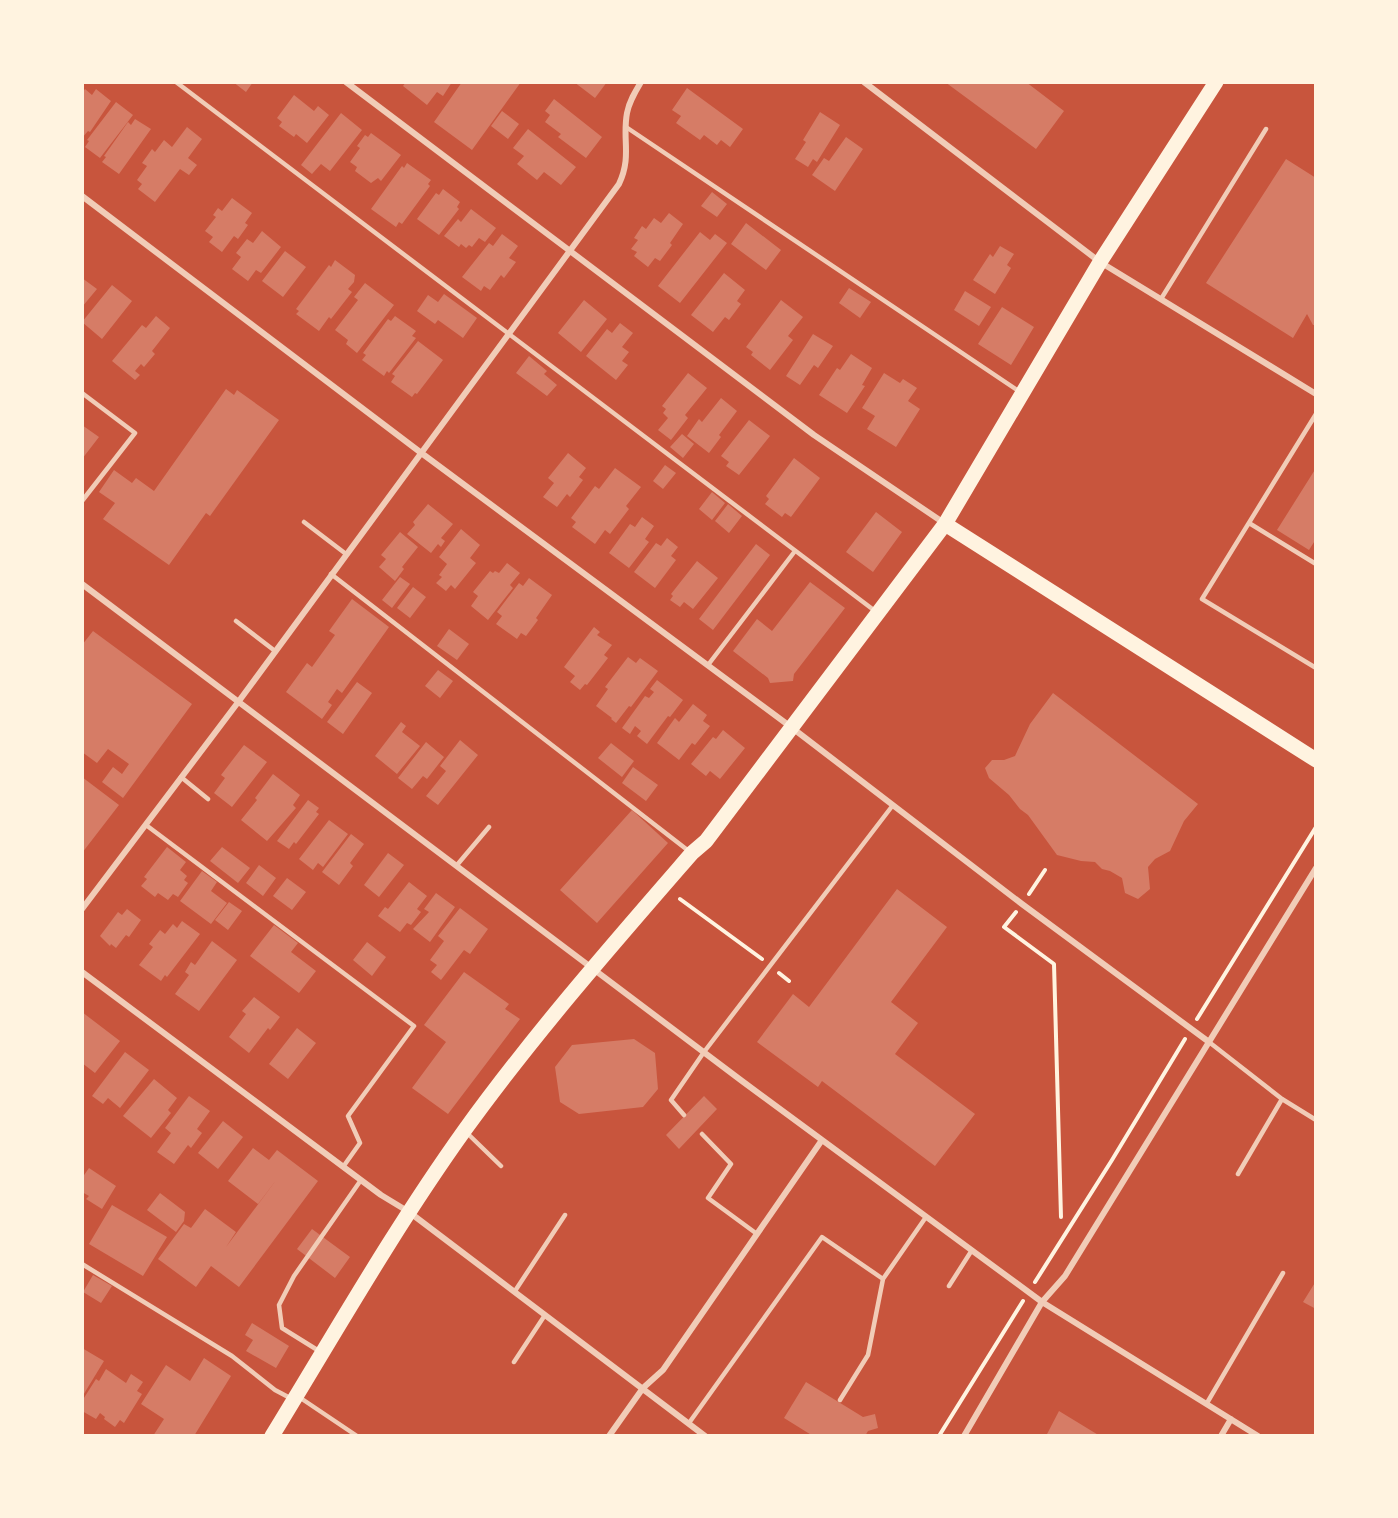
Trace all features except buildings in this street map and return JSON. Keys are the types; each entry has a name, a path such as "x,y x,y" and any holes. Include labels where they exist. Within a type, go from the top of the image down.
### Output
{"main road":[{"path":"272,1436 409,1212 465,1131 593,967 706,841 876,612 945,524 1100,262 1213,87"},
{"path":"945,524 1316,760"}],"street":[{"path":"345,82 814,435 945,524"},
{"path":"82,909 239,701 619,184 627,158 627,113 640,82"},
{"path":"864,82 1100,262 1316,393"},
{"path":"82,196 420,452 708,665 1022,904 1209,1042"},
{"path":"82,584 704,1052 1042,1302 1258,1436"},
{"path":"964,1436 1042,1302 1065,1276 1316,868"},
{"path":"82,972 343,1167 409,1212 705,1436"},
{"path":"609,1436 643,1388 663,1370 822,1140"},
{"path":"1221,1436 1231,1419"}],"lane":[{"path":"176,82 507,335 876,612"},
{"path":"626,127 1022,393"},
{"path":"1161,299 1266,129"},
{"path":"82,393 135,434 82,501"},
{"path":"1316,414 1202,599 1316,668"},
{"path":"304,522 346,554"},
{"path":"1249,523 1316,564"},
{"path":"708,665 795,551"},
{"path":"331,574 692,854"},
{"path":"236,621 275,651"},
{"path":"182,777 208,799"},
{"path":"684,1115 671,1100 704,1052 893,805"},
{"path":"146,825 414,1026 348,1116 360,1143 343,1167"},
{"path":"457,865 489,826"},
{"path":"1209,1042 1282,1099 1316,1120"},
{"path":"1238,1174 1282,1099"},
{"path":"465,1131 501,1166"},
{"path":"702,1134 730,1164 708,1198 757,1234"},
{"path":"322,1353 282,1328 279,1305 294,1276 361,1180"},
{"path":"515,1291 565,1215"},
{"path":"840,1400 868,1355 883,1279 926,1216"},
{"path":"689,1423 822,1237 883,1279"},
{"path":"949,1286 972,1250"},
{"path":"82,1264 232,1356 275,1390 295,1398 357,1436"},
{"path":"1207,1403 1283,1273"},
{"path":"513,1362 545,1314"}],"path":[{"path":"939,1436 1112,1160 1316,827"},
{"path":"1045,870 1004,927 1054,964 1061,1217"},
{"path":"680,899 771,965 789,981"}]}
